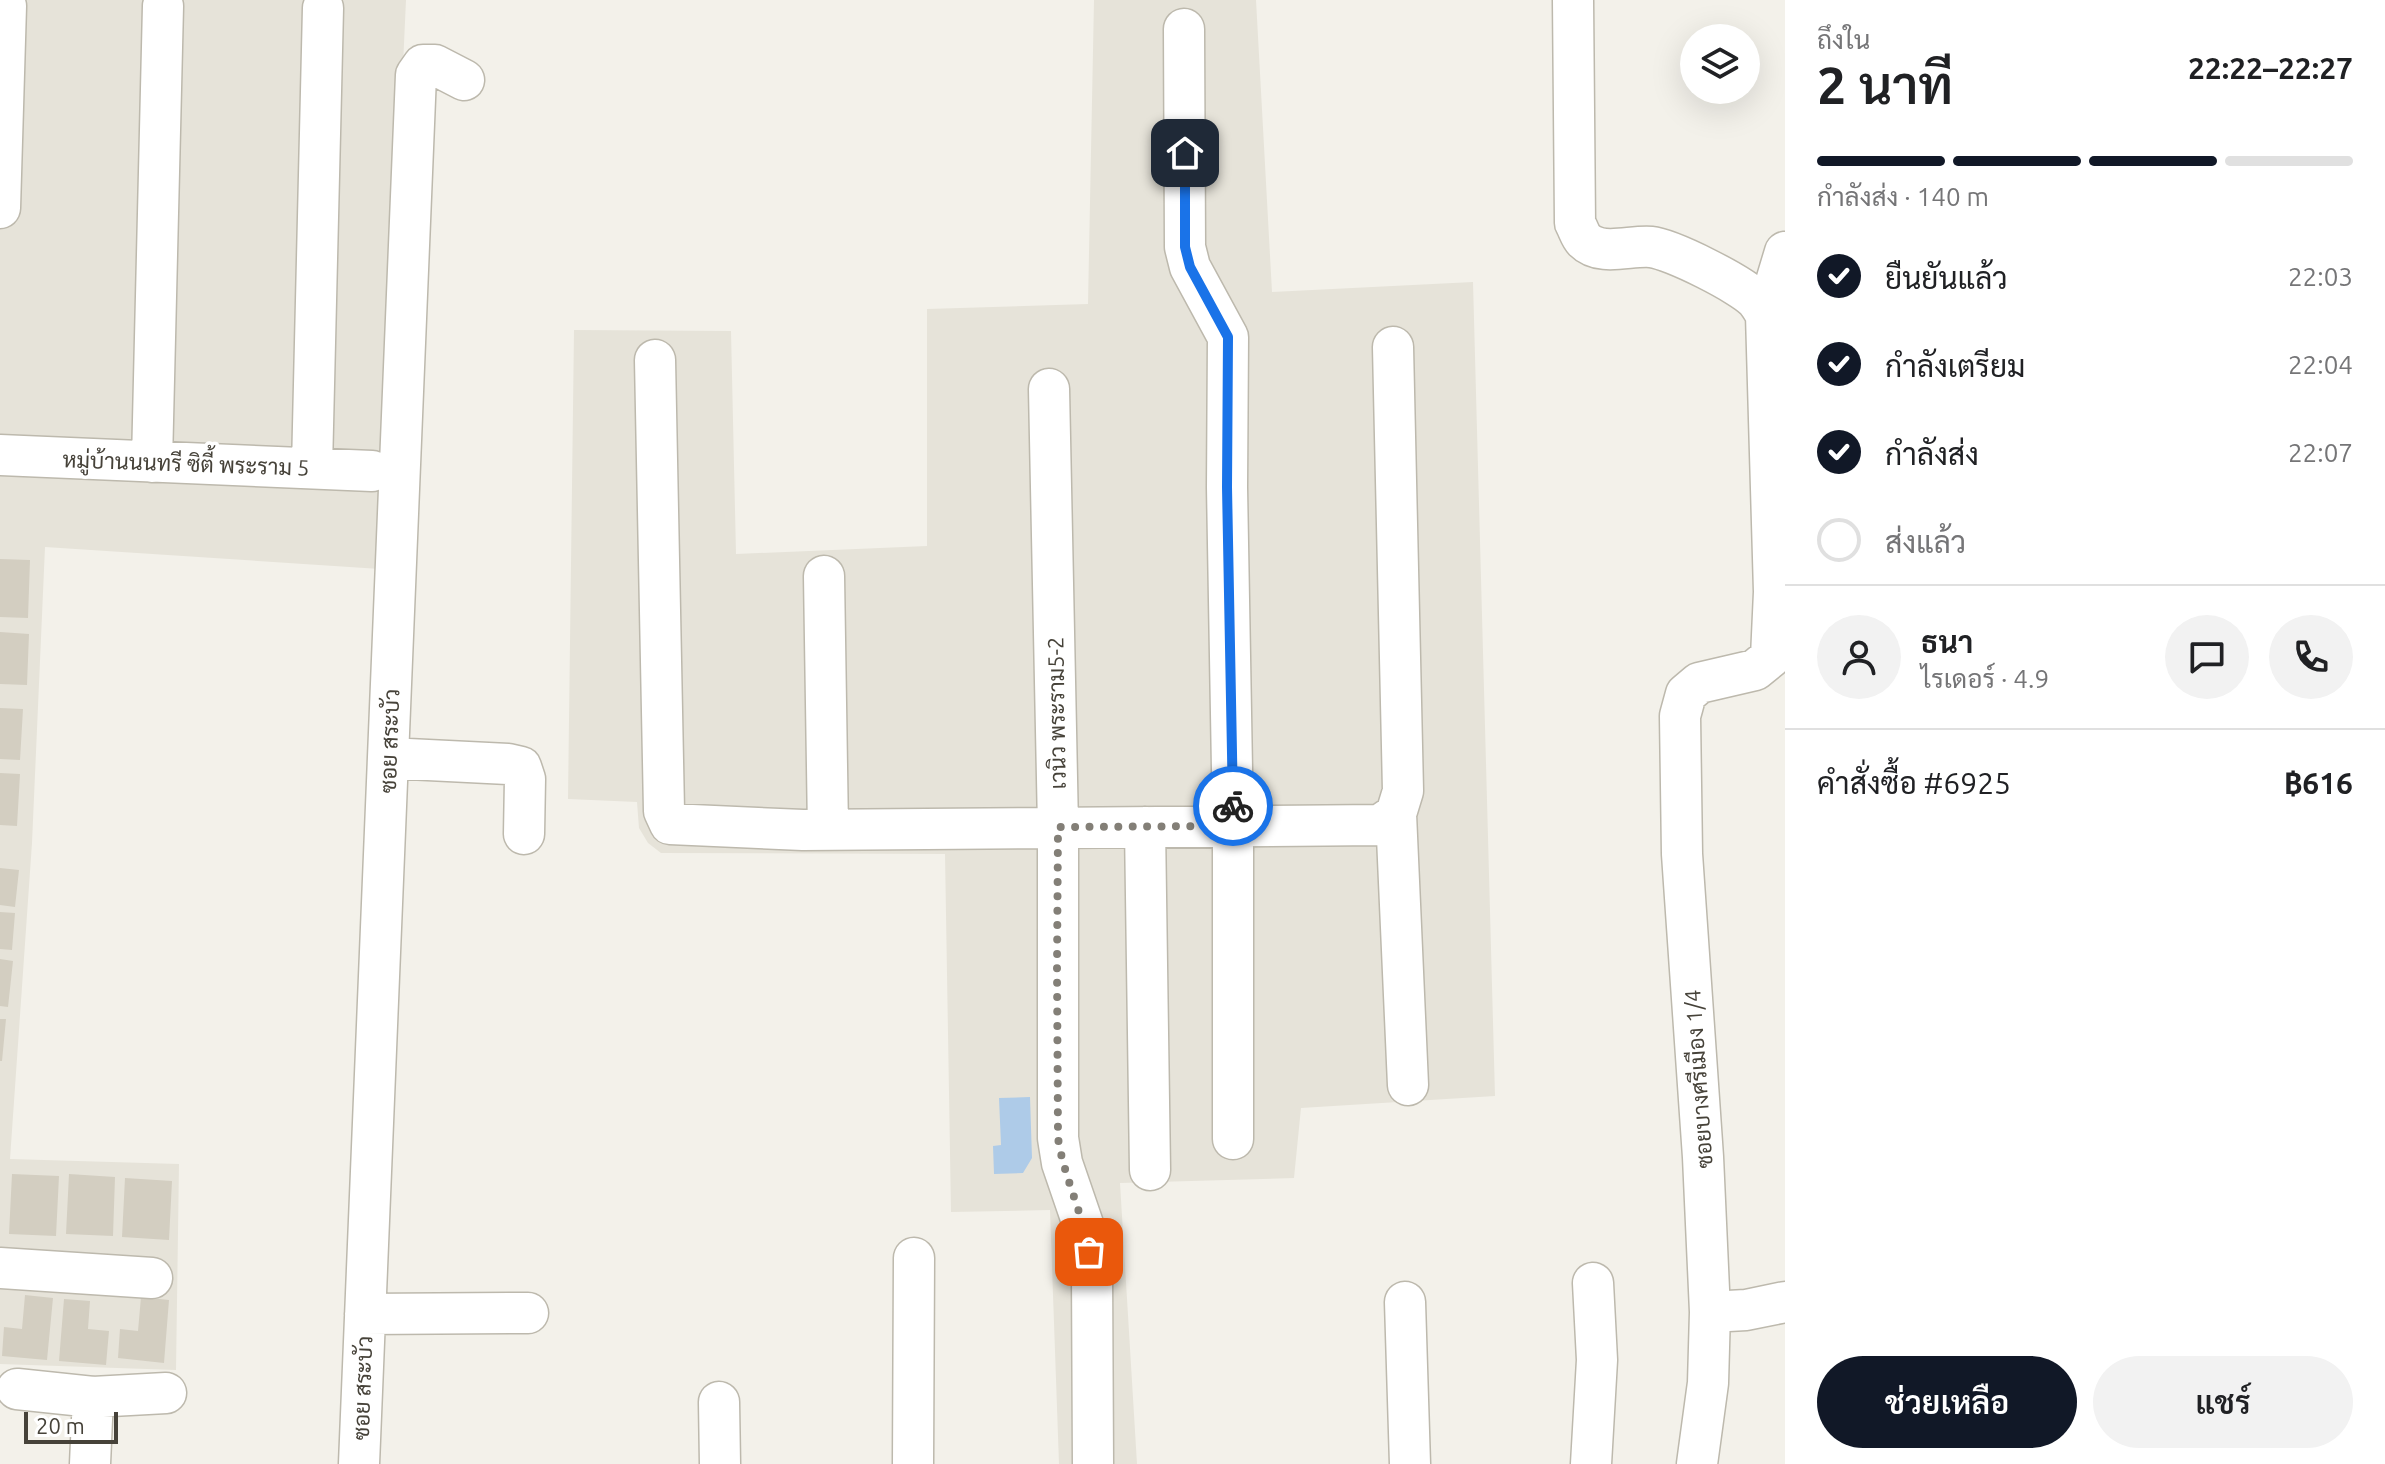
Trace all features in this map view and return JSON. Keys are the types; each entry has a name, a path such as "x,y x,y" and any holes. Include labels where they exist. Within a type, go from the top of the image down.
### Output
{"street":[{"path":"1573,0 1575,223 1583,239 1595,246 1611,249 1651,247 1679,254 1739,286 1756,299 1766,315"},
{"path":"0,208 6,6"},
{"path":"152,462 163,6"},
{"path":"312,468 323,8"},
{"path":"1184,29 1185,247 1190,267 1228,337 1233,1139"},
{"name":"ซอย สระบัว","path":"359,1464 416,75 423,65 435,65 464,80"},
{"path":"1766,315 1785,252"},
{"name":"ซอยบางศรีเมือง 1/4","path":"1697,1464 1708,1383 1710,1312 1703,1157 1682,854 1680,716 1686,694 1699,683 1755,670 1771,657 1774,592 1766,315"},
{"path":"1393,347 1403,791 1396,814 1408,1085"},
{"path":"655,360 664,811 670,824 828,830 1380,825 1396,814"},
{"name":"เวนิว พระราม5-2","path":"1049,389 1058,827 1058,1138 1062,1163 1086,1233 1092,1271 1093,1464"},
{"name":"หมู่บ้านนนทรี ซิตี้ พระราม 5","path":"0,455 372,471"},
{"path":"824,576 828,830"},
{"path":"388,758 521,767 525,779 524,834"},
{"path":"1145,827 1150,1170"},
{"path":"913,1464 914,1258"},
{"path":"0,1268 152,1278"},
{"path":"1591,1464 1597,1360 1593,1283"},
{"path":"1405,1302 1410,1464"},
{"path":"1710,1312 1746,1310 1785,1302"},
{"path":"365,1314 528,1313"},
{"path":"17,1389 93,1397 166,1393"},
{"path":"90,1464 93,1397"},
{"path":"719,1402 720,1464"}],"shaded area":[{"path":"0,0 406,0 380,569 45,547 32,843 10,1159 179,1164 176,1370 0,1364"},
{"path":"1094,0 1256,0 1272,292 1473,282 1495,1096 1301,1108 1294,1178 1120,1183 1137,1464 1059,1464 1050,1210 951,1212 945,854 661,853 648,843 639,828 637,802 568,799 574,330 731,331 736,554 927,546 927,309 1088,304"}],"water":[{"path":"1030,1097 1032,1158 1023,1173 994,1174 993,1146 1001,1145 999,1098"}],"building":[{"path":"0,559 30,560 28,618 0,617"},
{"path":"0,632 29,634 27,685 0,684"},
{"path":"0,708 23,709 20,760 0,759"},
{"path":"0,773 20,774 17,826 0,825"},
{"path":"0,868 19,870 15,907 0,905"},
{"path":"0,912 15,913 12,950 0,949"},
{"path":"0,959 13,961 8,1007 0,1006"},
{"path":"0,1019 6,1019 2,1061 0,1061"},
{"path":"12,1174 59,1176 56,1236 9,1234"},
{"path":"69,1174 115,1177 113,1236 66,1234"},
{"path":"125,1178 172,1181 169,1240 122,1237"},
{"path":"25,1295 53,1298 47,1360 2,1356 4,1327 22,1329"},
{"path":"141,1297 169,1300 164,1363 118,1358 120,1329 138,1331"},
{"path":"64,1299 90,1301 88,1329 109,1331 106,1365 59,1361"}],"way so far":[{"path":"1089,1252 1086,1233 1062,1163 1058,1138 1058,827 1233,826 1233,806"}],"route":[{"path":"1185,153 1185,247 1190,267 1228,337 1227,487 1233,806"}]}
